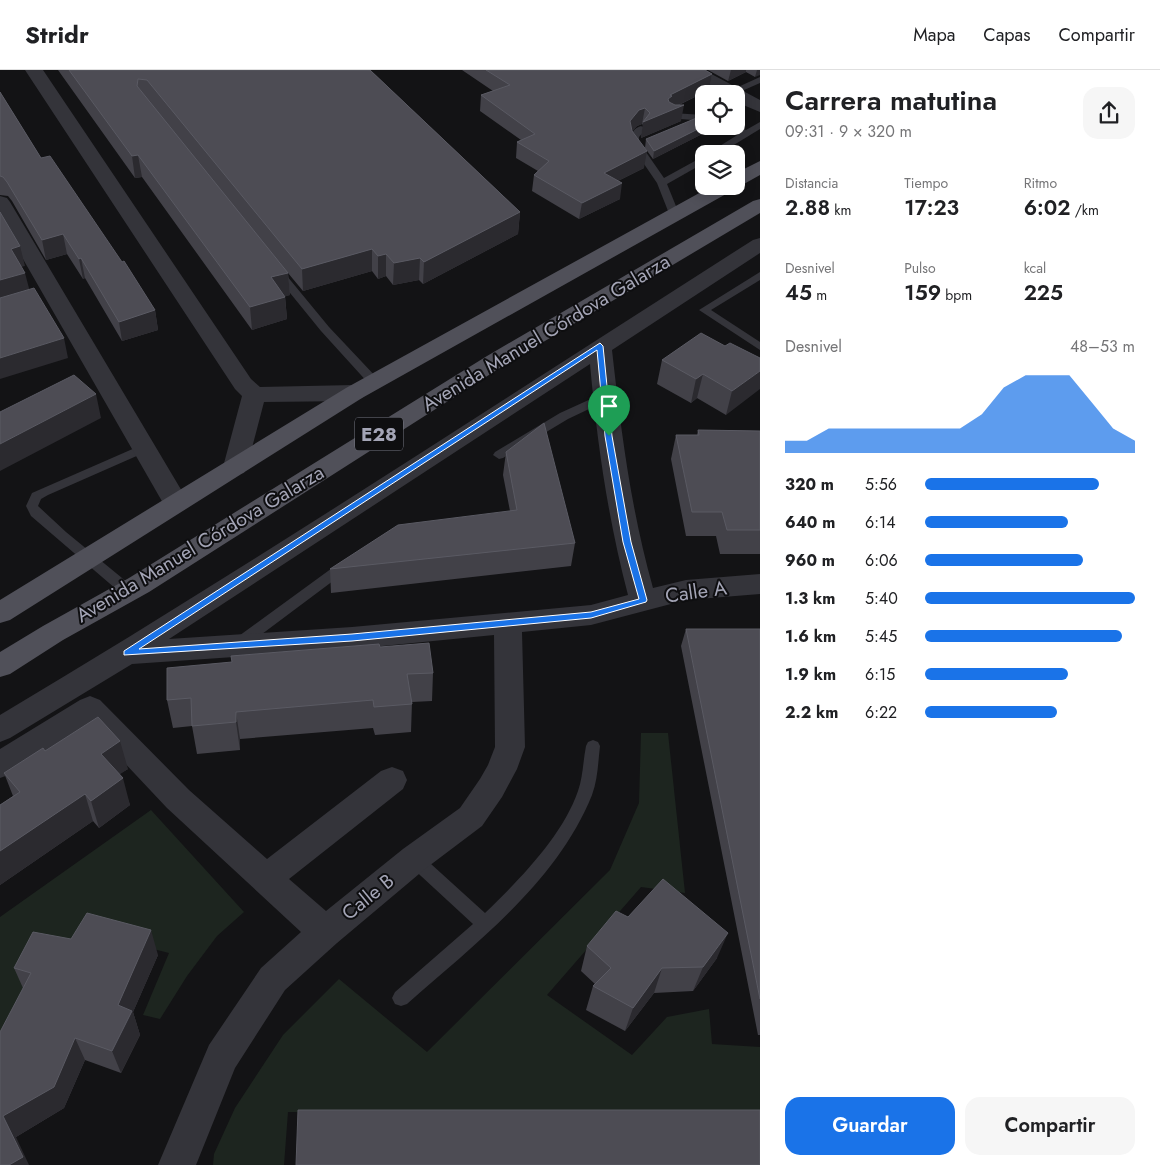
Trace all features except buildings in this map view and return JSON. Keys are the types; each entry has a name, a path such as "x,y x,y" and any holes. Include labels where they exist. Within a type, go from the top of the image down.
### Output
{"main road":[{"path":"745,176 760,167"},
{"name":"Avenida Manuel Córdova Galarza","path":"0,613 364,388 711,195"},
{"name":"Avenida Manuel Córdova Galarza","path":"0,666 128,591 495,362 760,206"}],"street":[{"path":"34,70 243,384 254,395 364,388"},
{"path":"690,70 718,85"},
{"path":"745,100 760,107"},
{"path":"0,202 6,226 45,297 94,380 144,448 176,503"},
{"path":"0,730 127,653 760,244"},
{"path":"600,346 604,397 627,542 643,600"},
{"path":"235,467 254,395"},
{"name":"Calle A","path":"127,653 352,638 591,615 686,590 760,584"},
{"name":"Calle B","path":"177,1165 222,1057 273,980 325,932 414,859 470,817 502,769 510,747 508,623"},
{"path":"0,765 90,708 178,798 264,879 325,932"},
{"path":"264,879 392,780"}],"lane":[{"path":"745,88 760,80"},
{"path":"672,116 695,117"},
{"path":"677,128 695,120"},
{"path":"745,133 760,125"},
{"path":"641,129 634,137 662,183 675,216"},
{"path":"726,145 742,135"},
{"path":"662,183 695,164"},
{"path":"271,264 325,329 364,388"},
{"path":"760,275 704,310 760,347"},
{"path":"499,455 564,416 604,397"},
{"path":"128,591 36,513 32,506 33,501 44,492 144,448"},
{"path":"236,645 354,559"},
{"path":"401,998 524,886 559,840 584,794 593,746"},
{"path":"414,859 484,923"}],"shaded area":[{"path":"641,733 668,733 685,893 641,887 547,995 632,1055 667,1017 709,1009 712,1044 760,1047 760,1117 288,1112 284,1165 213,1165 214,1154 235,1108 283,1035 339,979 427,1052 610,870 639,803"},
{"path":"151,810 244,912 217,936 187,976 160,1019 143,1015 169,953 95,934 0,1061 0,917"}],"route":[{"path":"600,346 609,436 627,542 643,600 591,615 352,638 127,653 600,346"}]}
